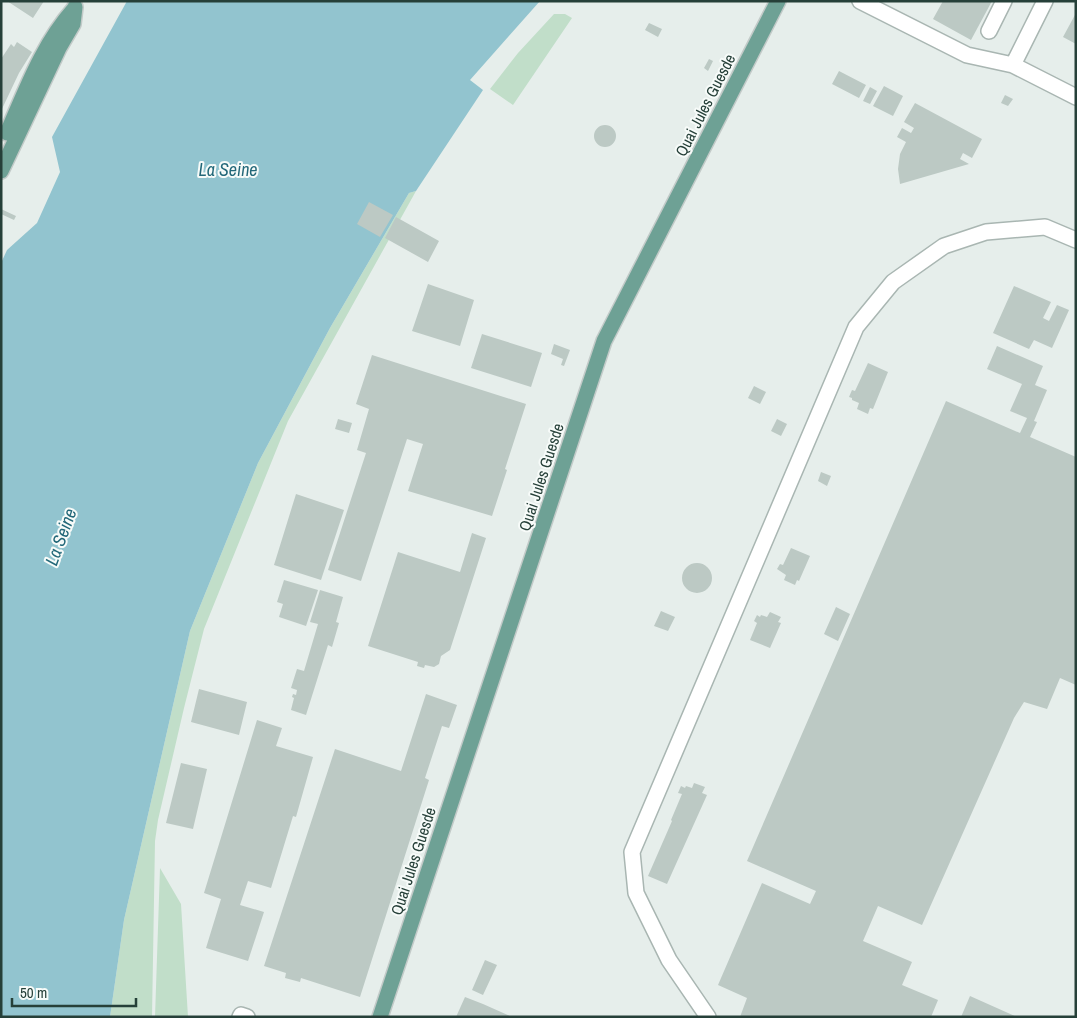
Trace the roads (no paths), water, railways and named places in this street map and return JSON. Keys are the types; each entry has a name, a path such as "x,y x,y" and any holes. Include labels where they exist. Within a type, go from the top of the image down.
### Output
{"main road":[{"name":"Quai Jules Guesde","path":"380,1017 604,341 778,1"},
{"path":"1,146 46,48 60,24 77,4"},
{"path":"1,171 59,48 73,24 77,4"},
{"name":"Quai Jules Guesde","path":"386,1017 391,986"}],"lane":[{"path":"860,1 967,56 1013,65 1076,97"},
{"path":"989,31 1004,1"},
{"path":"1013,65 1045,1"},
{"path":"708,1017 670,960 636,893 632,852 856,327 893,282 944,246 986,232 1045,228 1076,240"},
{"path":"240,1017 241,1015 247,1017"}],"water":[{"name":"La Seine","path":"127,1 540,1 470,80 483,90 416,191 409,193 330,328 258,463 190,631 124,920 110,1017 1,1017 1,263 7,250 37,223 60,172 52,137"}]}
